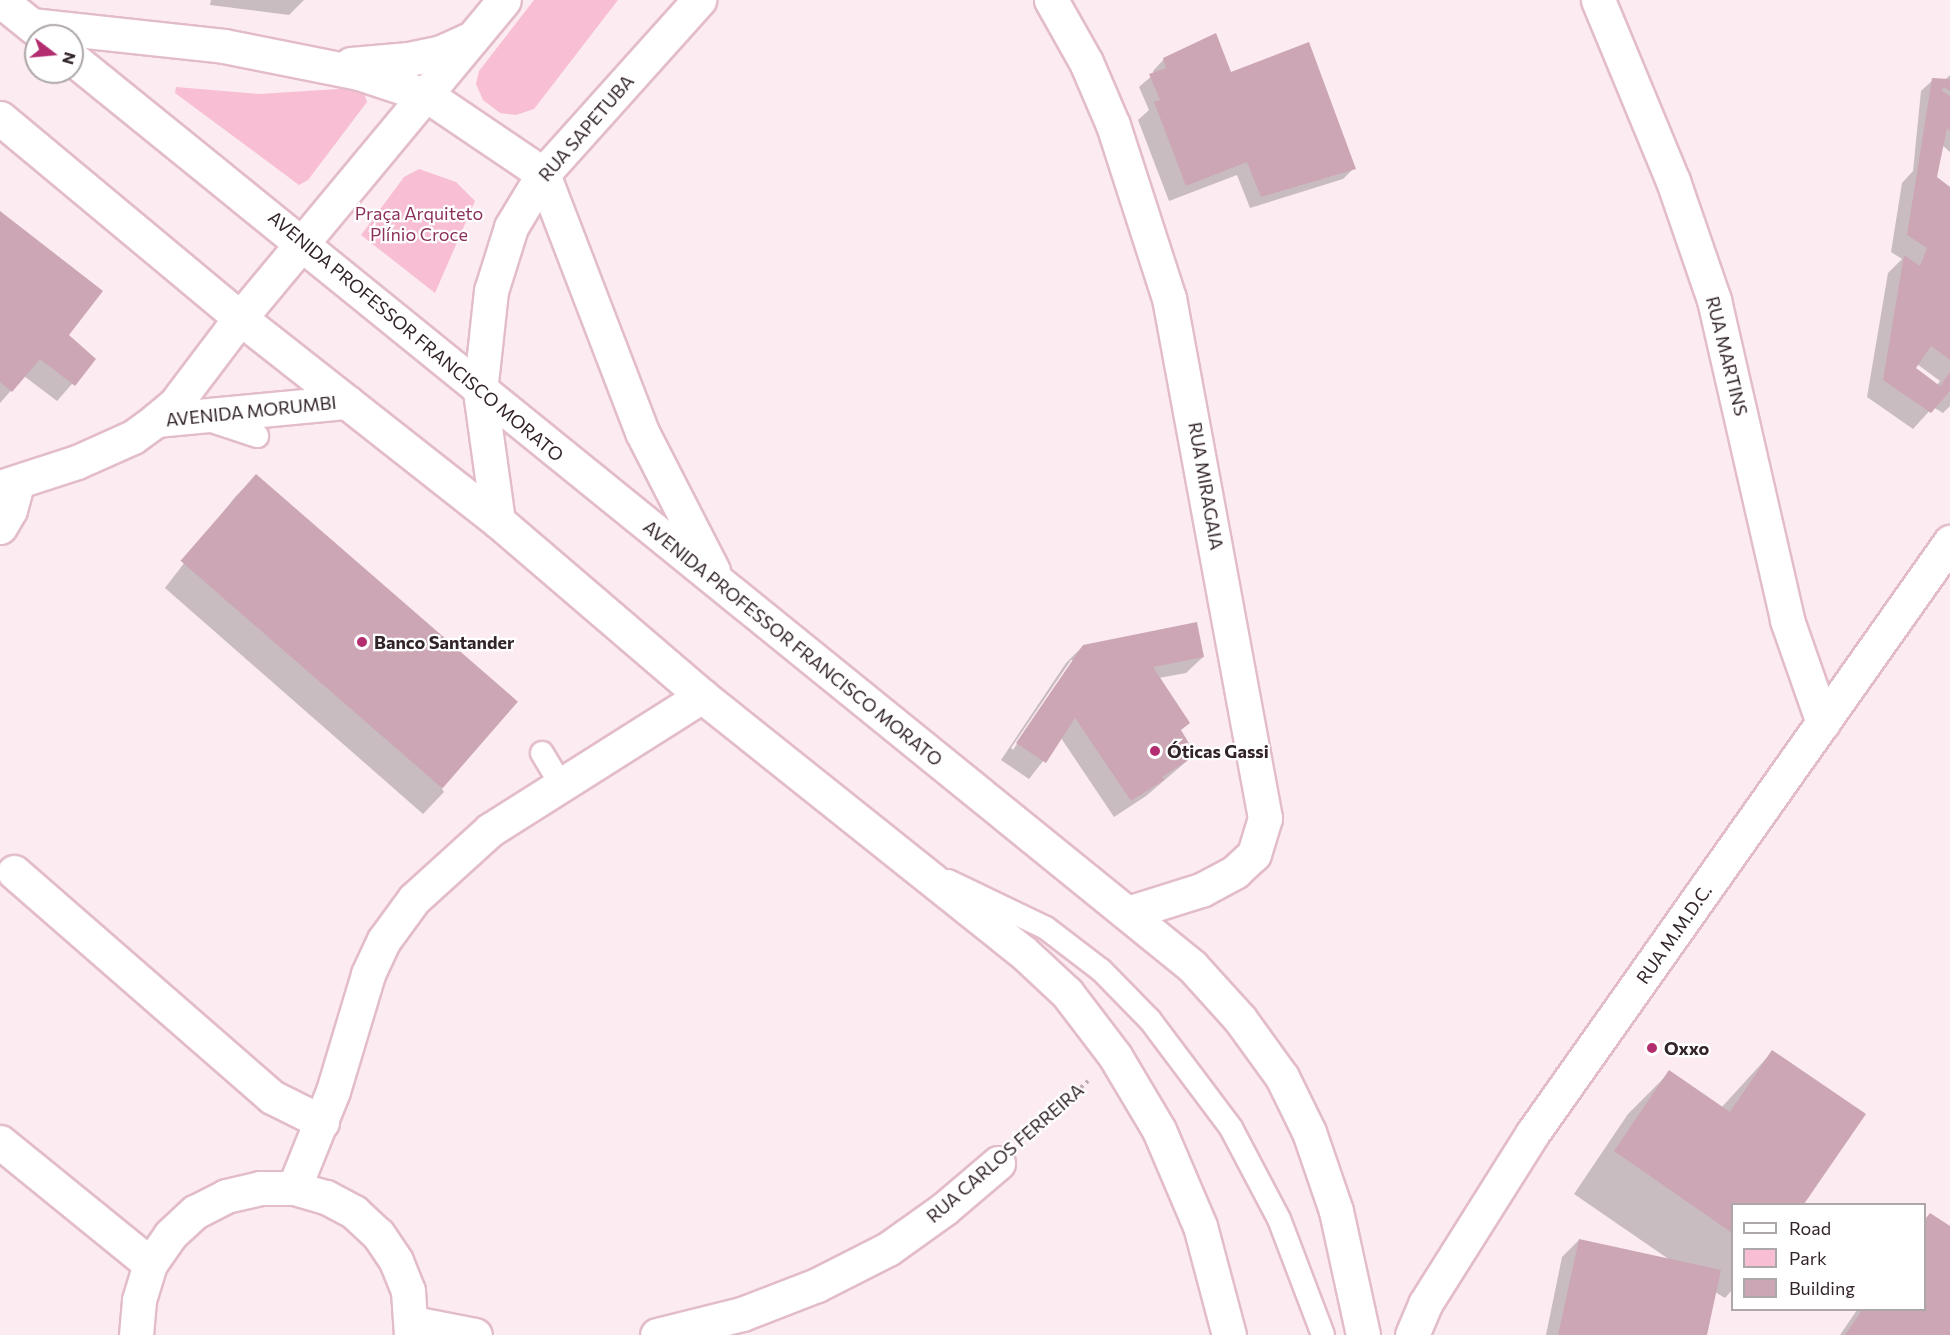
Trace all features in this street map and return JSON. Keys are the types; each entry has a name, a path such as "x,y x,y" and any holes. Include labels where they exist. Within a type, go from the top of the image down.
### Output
{"main road":[{"path":"0,0 30,24"},
{"path":"240,318 428,96 504,0"},
{"name":"RUA MIRAGAIA","path":"1051,0 1086,62 1113,124 1169,298 1265,818 1254,854 1235,872 1201,890 1131,912"},
{"name":"RUA MARTINS","path":"1598,0 1673,181 1714,300 1787,620 1823,723"},
{"name":"RUA SAPETUBA","path":"498,521 480,392 490,291 511,227 543,174 697,1"},
{"path":"84,34 224,46 327,66 428,96 543,174 642,432 719,583"},
{"path":"327,66 409,59 441,52 474,38"},
{"name":"AVENIDA PROFESSOR FRANCISCO MORATO","path":"84,68 304,243 480,392 1131,912 1199,973 1240,1019 1282,1077 1309,1132 1336,1211 1362,1335"},
{"path":"0,118 240,318 498,521 702,696 911,866 1023,952 1067,993 1115,1056 1159,1130 1200,1227 1229,1335"},
{"name":"AVENIDA MORUMBI","path":"177,414 240,318"},
{"name":"AVENIDA MORUMBI","path":"8,486 77,462 177,414 347,402"},
{"path":"0,527 8,486"},
{"name":"RUA M.M.D.C.","path":"1412,1335 1425,1304 1500,1182 1950,542"},
{"path":"294,1188 322,1122 368,974 384,940 414,899 490,830 702,696"},
{"path":"14,872 272,1096 322,1122"},
{"path":"0,1142 150,1264"},
{"name":"RUA CARLOS FERREIRA","path":"657,1335 742,1314 817,1285 888,1249 944,1209 998,1163"},
{"path":"136,1335 139,1300 150,1264 170,1235 195,1212 226,1196 260,1188 294,1188 326,1197 354,1212 378,1233 396,1260 408,1291 412,1329 475,1335"}],"lane":[{"path":"177,414 257,436"},
{"path":"542,753 561,784"},
{"path":"911,866 1009,908 1046,928 1101,970 1150,1020 1232,1128 1279,1218 1323,1335"}],"path":[{"name":"RUA CARLOS FERREIRA","path":"998,1163 1115,1056"}],"green space":[{"path":"534,0 618,0 534,109 516,115 500,113 483,100 476,84 479,71"},
{"path":"176,87 259,94 354,88 364,93 367,102 308,180 299,185 175,93"},
{"name":"Praça Arquiteto Plínio Croce","path":"419,169 456,182 475,201 435,293 361,235 404,177"}],"building":[{"path":"1216,33 1231,72 1309,42 1356,169 1261,197 1247,162 1186,186 1154,102 1160,100 1149,74 1166,68 1163,58"},
{"path":"1932,78 1950,79 1950,91 1944,87 1941,90 1950,96 1950,131 1947,128 1937,177 1950,187 1950,360 1931,346 1916,368 1940,386 1950,372 1950,391 1931,413 1883,380 1904,255 1920,266 1927,248 1907,235"},
{"path":"0,211 103,291 69,335 96,359 75,386 40,359 12,392 0,382"},
{"name":"Banco Santander","path":"256,474 518,702 442,788 181,561"},
{"path":"1197,622 1204,657 1153,667 1190,723 1181,730 1196,755 1162,777 1164,780 1131,801 1075,718 1046,763 1016,743 1083,645"},
{"path":"1772,1050 1866,1114 1805,1203 1731,1203 1731,1232 1614,1151 1669,1070 1730,1112"},
{"path":"1930,1213 1950,1226 1950,1335 1845,1335 1861,1311 1926,1311 1926,1218"},
{"path":"1579,1239 1721,1270 1707,1335 1558,1335"}],"place":[{"name":"Banco Santander","path":"362,642"},
{"name":"Óticas Gassi","path":"1155,751"},
{"name":"Oxxo","path":"1652,1048"}]}
